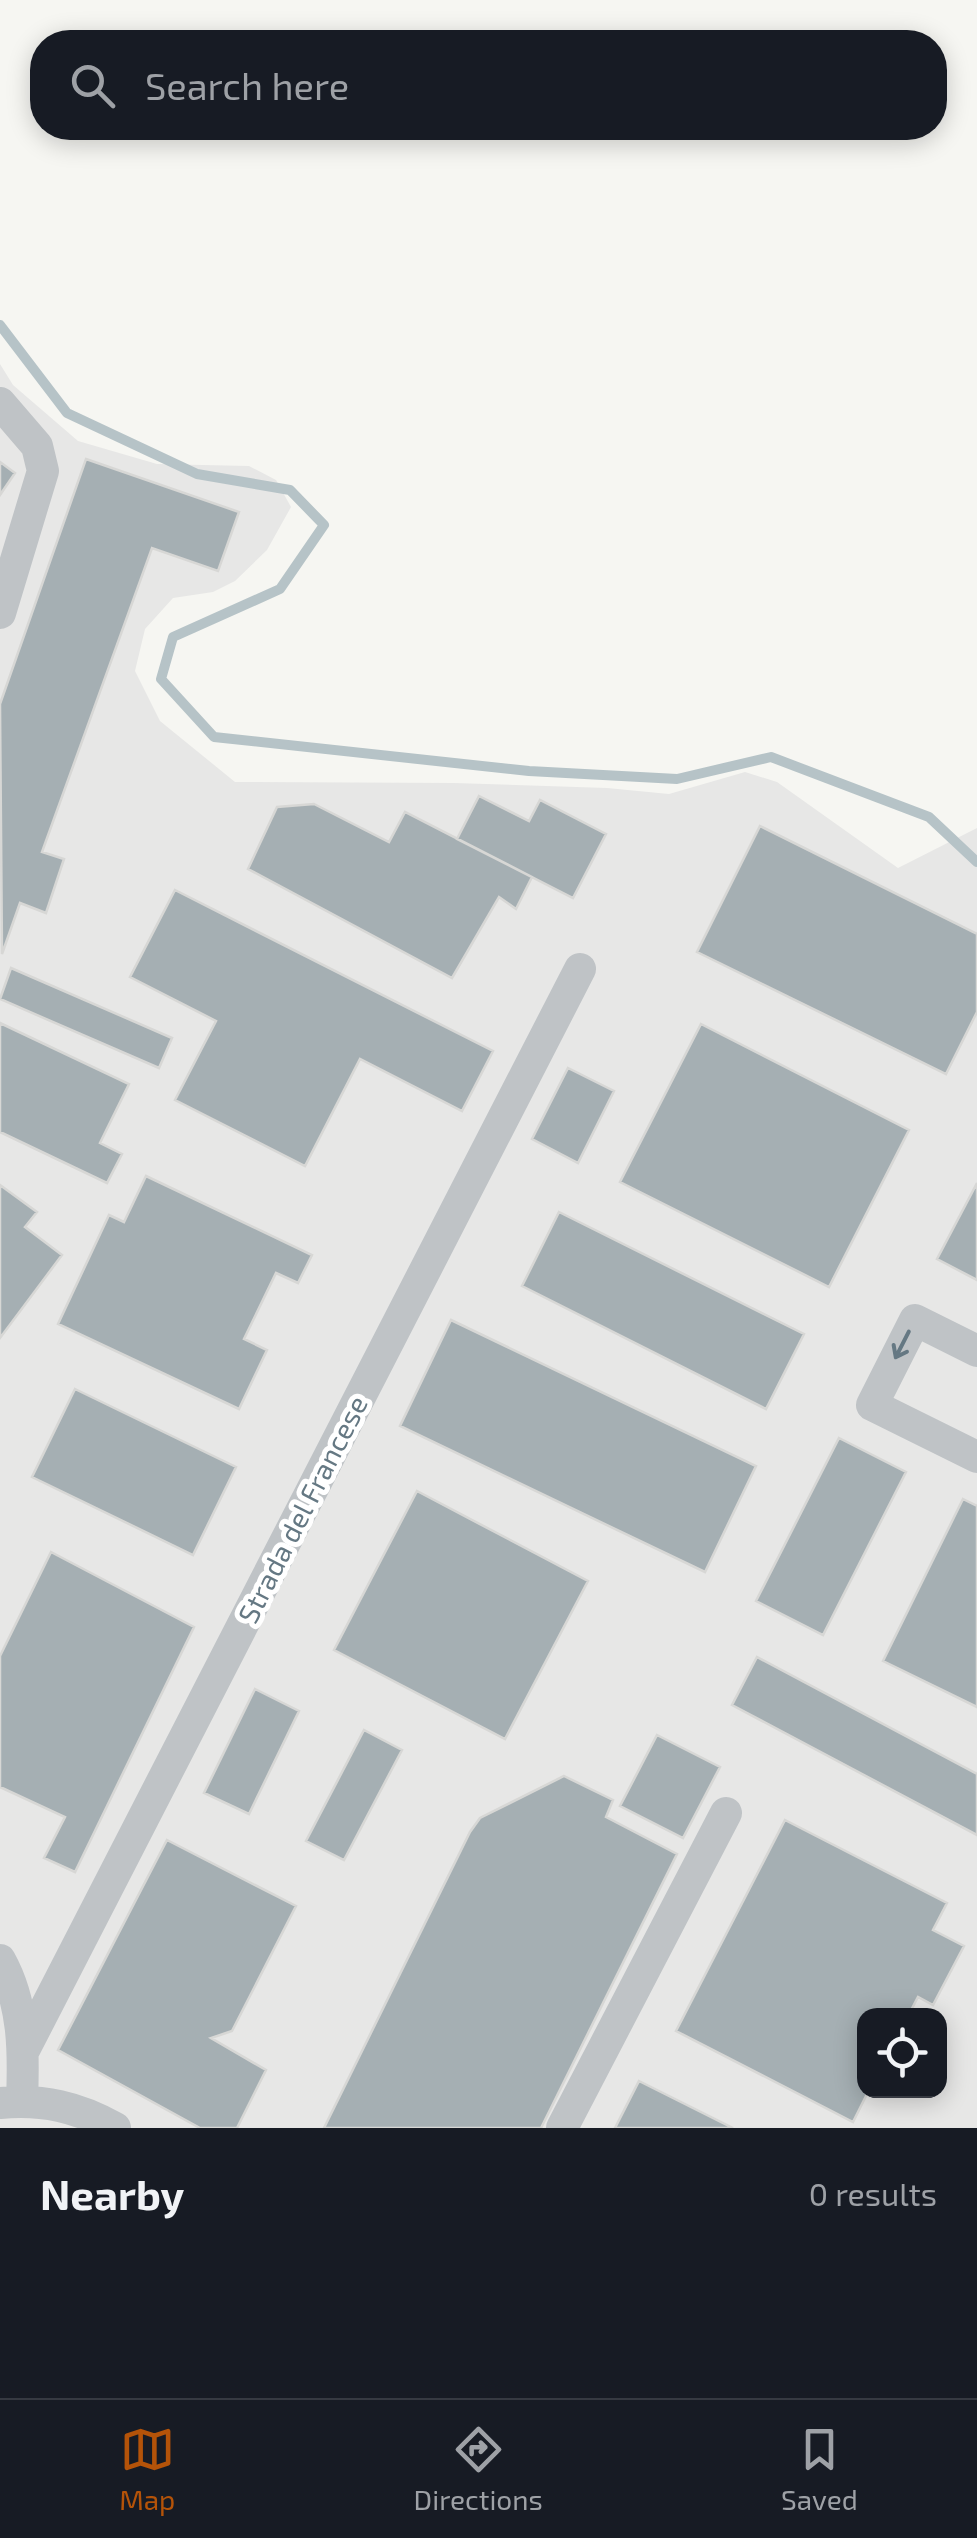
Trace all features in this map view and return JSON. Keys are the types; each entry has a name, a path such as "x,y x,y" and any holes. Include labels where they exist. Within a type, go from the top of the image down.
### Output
{"street":[{"path":"0,403 37,446 43,471 0,613"},
{"name":"Strada del Francese","path":"116,2128 84,2112 52,2103 11,2102 24,2050 580,969"},
{"path":"977,1351 914,1320 872,1405 977,1457"},
{"path":"562,2128 726,1813"},
{"name":"Strada del Francese","path":"0,1960 13,1984 24,2050"}],"shaded area":[{"path":"0,364 13,385 78,441 157,464 249,466 276,480 291,507 267,550 235,581 213,592 173,598 145,629 135,671 160,721 235,782 454,783 669,794 745,772 777,782 898,868 977,828 977,2128 0,2128"}],"building":[{"path":"86,459 239,512 218,571 152,548 42,852 64,859 46,913 20,903 2,954 0,704"},
{"path":"0,462 15,473 0,495"},
{"path":"479,796 529,821 540,800 606,834 573,898 457,839"},
{"path":"314,804 389,842 405,812 532,877 516,909 499,897 452,978 248,869 277,807"},
{"path":"760,826 977,934 977,1012 946,1074 697,952"},
{"path":"175,890 493,1051 462,1111 360,1059 305,1166 175,1100 216,1021 130,977"},
{"path":"11,968 172,1038 159,1068 0,999"},
{"path":"0,1023 129,1084 100,1143 122,1154 107,1183 0,1132"},
{"path":"701,1024 909,1130 829,1287 620,1182"},
{"path":"568,1068 614,1091 578,1163 532,1139"},
{"path":"146,1176 312,1255 298,1283 276,1273 244,1339 267,1350 239,1409 58,1324 109,1215 124,1222"},
{"path":"977,1183 977,1280 937,1259"},
{"path":"0,1185 37,1212 25,1227 62,1255 0,1338"},
{"path":"559,1212 804,1334 766,1409 522,1286"},
{"path":"451,1320 756,1466 705,1572 400,1426"},
{"path":"75,1389 236,1467 193,1555 32,1477"},
{"path":"839,1438 906,1472 823,1635 756,1601"},
{"path":"417,1491 588,1581 505,1739 334,1650"},
{"path":"963,1499 977,1506 977,1707 883,1661"},
{"path":"51,1552 194,1627 75,1872 44,1858 65,1817 0,1787 0,1656"},
{"path":"757,1657 977,1774 977,1835 732,1705"},
{"path":"255,1689 299,1711 249,1814 204,1793"},
{"path":"364,1730 402,1750 344,1860 306,1841"},
{"path":"657,1735 720,1767 683,1838 620,1806"},
{"path":"564,1776 613,1800 606,1817 677,1854 541,2128 324,2128 470,1832 480,1818"},
{"path":"785,1820 947,1903 933,1930 964,1946 933,2005 918,1997 912,2008 857,2008 857,2098 865,2098 853,2122 676,2031"},
{"path":"167,1840 296,1906 232,2031 211,2038 266,2070 237,2128 200,2128 58,2050"},
{"path":"639,2081 733,2128 615,2128"}],"waterway":[{"path":"0,325 67,413 197,474 290,490 324,525 280,589 173,637 161,679 214,737 529,771 677,779 771,757 929,817 977,862"}]}
